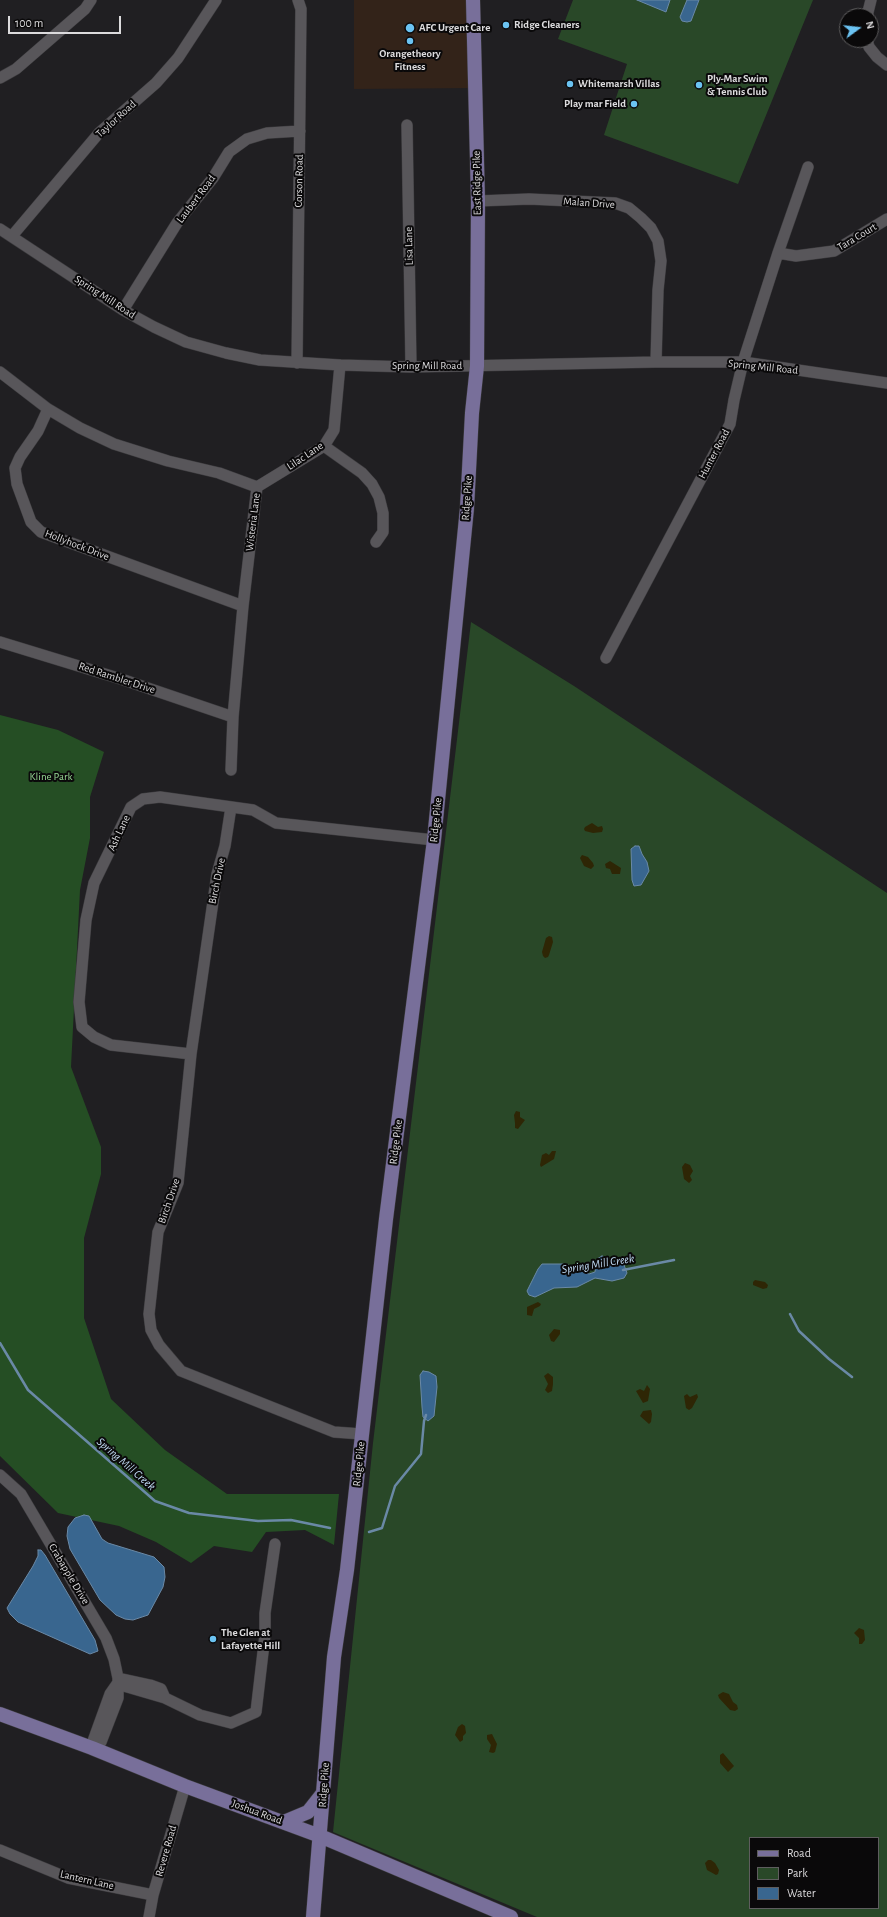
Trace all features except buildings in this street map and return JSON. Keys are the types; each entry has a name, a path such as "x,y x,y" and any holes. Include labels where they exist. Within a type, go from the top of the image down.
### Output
{"main road":[{"name":"East Ridge Pike","path":"473,0 478,201 477,366"},
{"name":"Ridge Pike","path":"314,1917 328,1708 347,1570 386,1219 434,840 467,508 472,413 477,366"},
{"name":"Joshua Road","path":"1,1717 92,1748 185,1786 320,1836 511,1917"},
{"path":"284,1822 308,1812 323,1792"}],"street":[{"path":"0,78 16,69 85,9 91,0"},
{"name":"Taylor Road","path":"12,236 99,134 156,83 178,58 216,0"},
{"name":"Corson Road","path":"296,363 301,9 298,0"},
{"path":"870,48 877,57 887,65"},
{"name":"Lisa Lane","path":"407,125 411,367"},
{"name":"Laubert Road","path":"123,310 177,224 213,178 229,152 247,139 267,133 300,131"},
{"name":"Hunter Road","path":"606,658 730,424 743,362 778,253 808,167"},
{"name":"Malan Drive","path":"478,201 529,199 615,203 629,208 641,218 651,228 658,241 661,261 658,290 656,362"},
{"name":"Tara Court","path":"778,253 796,256 834,251 887,219"},
{"name":"Spring Mill Road","path":"0,229 123,310 154,327 186,342 226,354 260,360 340,366 411,367 656,362 743,362 887,383"},
{"name":"Lilac Lane","path":"257,487 324,446 334,430 340,366"},
{"name":"Wisteria Lane","path":"0,372 48,410 80,428 114,444 168,461 219,473 257,487 243,606 233,717 231,770"},
{"name":"Hollyhock Drive","path":"48,410 38,431 20,457 15,468 17,484 31,522 41,532 243,606"},
{"path":"324,446 362,473 372,484 379,497 383,513 383,532 376,542"},
{"name":"Red Rambler Drive","path":"0,642 233,717"},
{"name":"Ash Lane","path":"191,1054 111,1045 94,1037 82,1027 79,1002 86,920 94,883 131,807 143,799 160,797 253,810 276,823 390,834 434,840"},
{"name":"Birch Drive","path":"231,806 225,846 216,874 191,1054 178,1183 158,1232 149,1314 152,1330 159,1345 180,1371 334,1432 362,1434"},
{"name":"Crabapple Drive","path":"0,1476 21,1494 106,1638 114,1659 118,1681 118,1698 101,1742 92,1748"},
{"path":"118,1681 145,1688 200,1715 232,1723 256,1712 265,1635 265,1613 275,1544"},
{"name":"Revere Road","path":"149,1917 153,1894 185,1786"},
{"name":"Lantern Lane","path":"0,1850 68,1878 153,1894"}],"shaded area":[{"path":"354,0 473,0 475,88 354,89"}],"green space":[{"name":"Ply-Mar Swim & Tennis Club","path":"573,0 813,0 738,184 604,135 627,64 558,39"},
{"path":"471,622 574,686 887,893 887,1917 537,1917 333,1832 373,1443"},
{"name":"Kline Park","path":"0,715 58,730 104,752 90,797 90,838 80,890 71,1067 101,1147 101,1174 84,1238 84,1318 111,1399 165,1450 227,1494 339,1494 334,1545 305,1530 266,1532 252,1552 214,1546 191,1563 156,1542 119,1526 58,1513 0,1456"}],"sand":[{"path":"592,823 598,827 602,826 602,832 593,833 585,831 585,827"},
{"path":"582,855 588,857 593,863 594,866 591,869 584,866 580,858"},
{"path":"610,861 621,868 620,874 612,874 610,869 606,868 605,864"},
{"path":"549,936 552,937 553,942 548,957 545,958 542,952 546,938"},
{"path":"516,1111 520,1112 520,1117 525,1120 518,1129 515,1128 514,1115"},
{"path":"552,1151 556,1151 554,1159 541,1167 542,1155 546,1153 549,1155"},
{"path":"685,1163 690,1165 693,1171 690,1176 692,1180 689,1183 684,1179 682,1167"},
{"path":"755,1280 765,1282 768,1285 767,1288 763,1289 753,1285"},
{"path":"538,1302 541,1304 534,1309 532,1316 527,1315 527,1307"},
{"path":"554,1329 560,1330 560,1334 554,1342 551,1341 549,1335"},
{"path":"548,1373 553,1377 553,1384 552,1391 548,1393 545,1390 548,1384 544,1376"},
{"path":"647,1385 650,1389 648,1401 643,1403 636,1391 640,1389 644,1391"},
{"path":"687,1394 690,1397 697,1394 698,1397 692,1408 689,1410 686,1408 684,1396"},
{"path":"651,1410 651,1422 649,1424 640,1416 643,1411"},
{"path":"859,1628 864,1630 865,1640 862,1644 859,1644 859,1638 854,1633"},
{"path":"723,1692 729,1694 733,1702 737,1705 738,1709 735,1711 730,1710 719,1698 718,1695"},
{"path":"462,1724 465,1726 466,1733 463,1736 463,1740 460,1742 455,1735 458,1727"},
{"path":"492,1734 497,1744 495,1752 493,1753 489,1752 491,1745 487,1739 487,1735"},
{"path":"723,1753 734,1766 728,1772 720,1763 720,1755"},
{"path":"708,1860 715,1863 719,1870 718,1874 716,1875 707,1870 705,1863"}],"water":[{"path":"637,0 670,0 666,12"},
{"path":"687,0 699,0 691,21 687,22 682,21 680,17"},
{"path":"635,846 639,846 647,862 649,871 641,885 634,886 632,880 631,849"},
{"path":"602,1256 624,1265 627,1273 624,1278 612,1281 595,1278 577,1287 554,1288 535,1297 529,1295 527,1291 542,1264 566,1264 589,1274 595,1272 597,1259"},
{"path":"423,1371 429,1372 436,1376 437,1387 434,1416 428,1421 423,1417 422,1407 420,1375"},
{"path":"84,1515 89,1516 102,1539 108,1543 154,1557 164,1567 165,1577 163,1587 148,1615 133,1620 125,1619 116,1615 100,1600 70,1549 67,1536 68,1527 75,1518"},
{"path":"38,1550 41,1550 45,1555 95,1640 98,1651 90,1654 18,1622 10,1614 7,1608 33,1566 38,1556"}],"waterway":[{"name":"Spring Mill Creek","path":"623,1270 674,1260"},
{"name":"Spring Mill Creek","path":"790,1314 799,1331 829,1359 852,1377"},
{"name":"Spring Mill Creek","path":"0,1343 28,1390 155,1501 189,1513 258,1521 291,1520 330,1528"},
{"name":"Spring Mill Creek","path":"369,1532 382,1528 395,1486 421,1454 424,1421 426,1415"}],"place":[{"name":"Ridge Cleaners","path":"506,25"},
{"name":"AFC Urgent Care","path":"410,28"},
{"name":"Orangetheory Fitness","path":"410,41"},
{"name":"Whitemarsh Villas","path":"570,84"},
{"name":"Ply-Mar Swim & Tennis Club","path":"699,85"},
{"name":"Play mar Field","path":"634,104"},
{"name":"The Glen at Lafayette Hill","path":"213,1639"}]}
